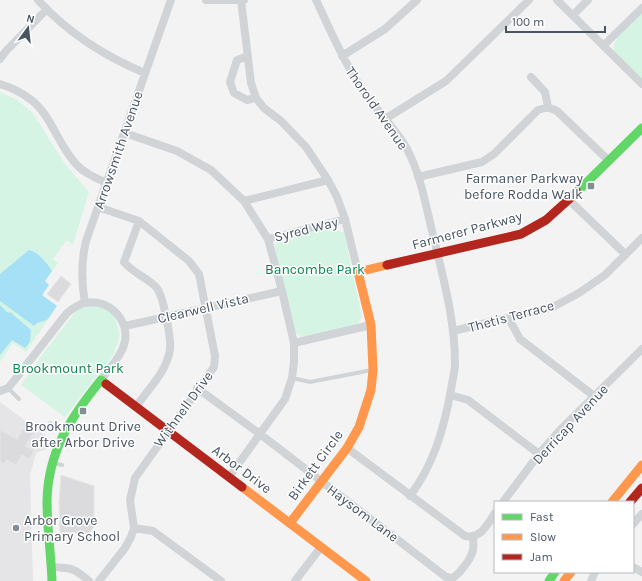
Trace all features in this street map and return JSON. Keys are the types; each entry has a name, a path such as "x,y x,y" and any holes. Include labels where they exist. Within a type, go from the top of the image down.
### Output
{"street":[{"path":"38,0 46,10 68,30 92,47 122,64 145,73"},
{"name":"Arrowsmith Avenue","path":"85,303 82,258 86,241 171,0"},
{"path":"206,0 244,0"},
{"name":"Birkett Circle","path":"241,0 251,83 256,98 264,108 281,121 306,146 338,197 371,325 373,370 370,390 359,427 347,448 290,523"},
{"name":"Thorold Avenue","path":"316,0 342,56 360,87 407,149 418,177 447,295 453,331 455,365 448,409 439,442 426,471 410,496"},
{"path":"342,56 385,29 417,0"},
{"path":"385,119 446,82 528,0"},
{"path":"557,0 642,84"},
{"path":"573,15 588,0"},
{"path":"604,46 642,8"},
{"path":"0,59 46,10"},
{"path":"248,56 237,60 230,82 234,93 247,100 256,98"},
{"path":"531,77 545,92 548,107"},
{"path":"0,84 12,88 31,99 46,116 61,143 76,164 92,177 107,183"},
{"path":"418,177 482,162 494,154 538,110 548,107 557,110 608,160"},
{"name":"Farmerer Parkway","path":"358,272 521,234 546,220 570,200 608,160 642,128"},
{"path":"125,132 177,151 211,170 244,201 268,239 294,343 292,378 285,398 229,477"},
{"path":"244,201 328,180"},
{"path":"570,200 625,254"},
{"name":"Withnell Drive","path":"98,206 139,221 189,261 199,274 215,356 214,367 134,478 130,500 134,528"},
{"name":"Syred Way","path":"268,239 345,220"},
{"path":"136,407 165,366 170,348 166,317 161,295 155,286 129,268 124,262 139,221"},
{"name":"Thetis Terrace","path":"453,331 552,307 579,293 605,275 642,238"},
{"name":"Clearwell Vista","path":"125,326 282,291"},
{"path":"4,389 67,313 75,307 85,303 96,303 107,306 120,317 125,326 126,337 122,352 71,418 50,463 46,501 50,538 52,581"},
{"path":"509,318 520,339 594,396"},
{"path":"294,343 371,325"},
{"name":"Derricap Avenue","path":"504,501 539,454 562,428 642,349"},
{"name":"Arbor Drive","path":"100,380 366,581"},
{"name":"Haysom Lane","path":"198,388 446,577 453,578 458,574 469,558 473,549 473,537"},
{"path":"450,396 468,400 539,454"},
{"path":"347,448 463,536 473,537 482,532 494,514"},
{"path":"613,501 642,466"},
{"path":"631,501 642,488"},
{"path":"634,523 642,514"},
{"path":"99,581 128,543 134,528 153,531 221,581"},
{"path":"295,581 321,547"},
{"path":"52,568 72,568 89,581"},
{"path":"564,581 570,573"}],"lane":[{"path":"292,378 310,382 373,370"},
{"path":"4,389 19,400"},
{"path":"50,423 63,433"},
{"path":"50,463 62,465"},
{"path":"50,538 61,538"}],"shaded area":[{"name":"Arbor Grove Primary School","path":"0,402 50,439 47,449 36,453 30,475 33,581 0,581"}],"green space":[{"path":"642,12 642,80 614,52 614,44 618,37"},
{"path":"0,92 17,100 32,112 65,164 89,192 73,244 66,241 53,259 58,263 45,281 49,285 42,295 57,306 26,352 13,343 0,362"},
{"name":"Bancombe Park","path":"330,227 344,233 362,317 356,326 301,337 294,332 275,250 275,244 280,239"},
{"name":"Brookmount Park","path":"85,306 99,306 114,315 120,335 114,354 65,417 21,385 41,356 77,310"}],"water":[{"path":"29,250 39,255 52,271 45,281 49,285 42,295 57,306 47,320 37,323 34,326 0,301 0,274"},
{"path":"0,305 8,313 10,312 31,330 30,342 25,348 12,340 0,355"}],"building":[{"path":"61,276 71,284 58,302 47,294"},
{"path":"24,428 33,433 25,446 34,451 29,459 22,455 16,465 7,460 4,464 0,462 0,430 17,439"},
{"path":"61,475 94,486 94,527 84,539 76,533 60,533 59,504"}],"traffic: fast":[{"path":"577,192 642,128"},
{"path":"52,581 47,501 48,483 52,466 63,436 80,407 101,380 106,384"},
{"path":"549,581 554,573"}],"traffic: slow":[{"path":"290,523 347,448 359,427 371,390 373,370 371,325 358,272 387,265"},
{"path":"613,501 642,465"},
{"path":"242,487 366,581"},
{"path":"564,581 570,573"}],"traffic: jam":[{"path":"387,265 521,234 546,220 577,192"},
{"path":"106,384 242,487"},
{"path":"631,501 642,488"}],"place":[{"name":"Farmaner Parkway before Rodda Walk","path":"591,186"},
{"name":"Brookmount Drive after Arbor Drive","path":"83,411"},
{"name":"Arbor Grove Primary School","path":"16,528"}]}
